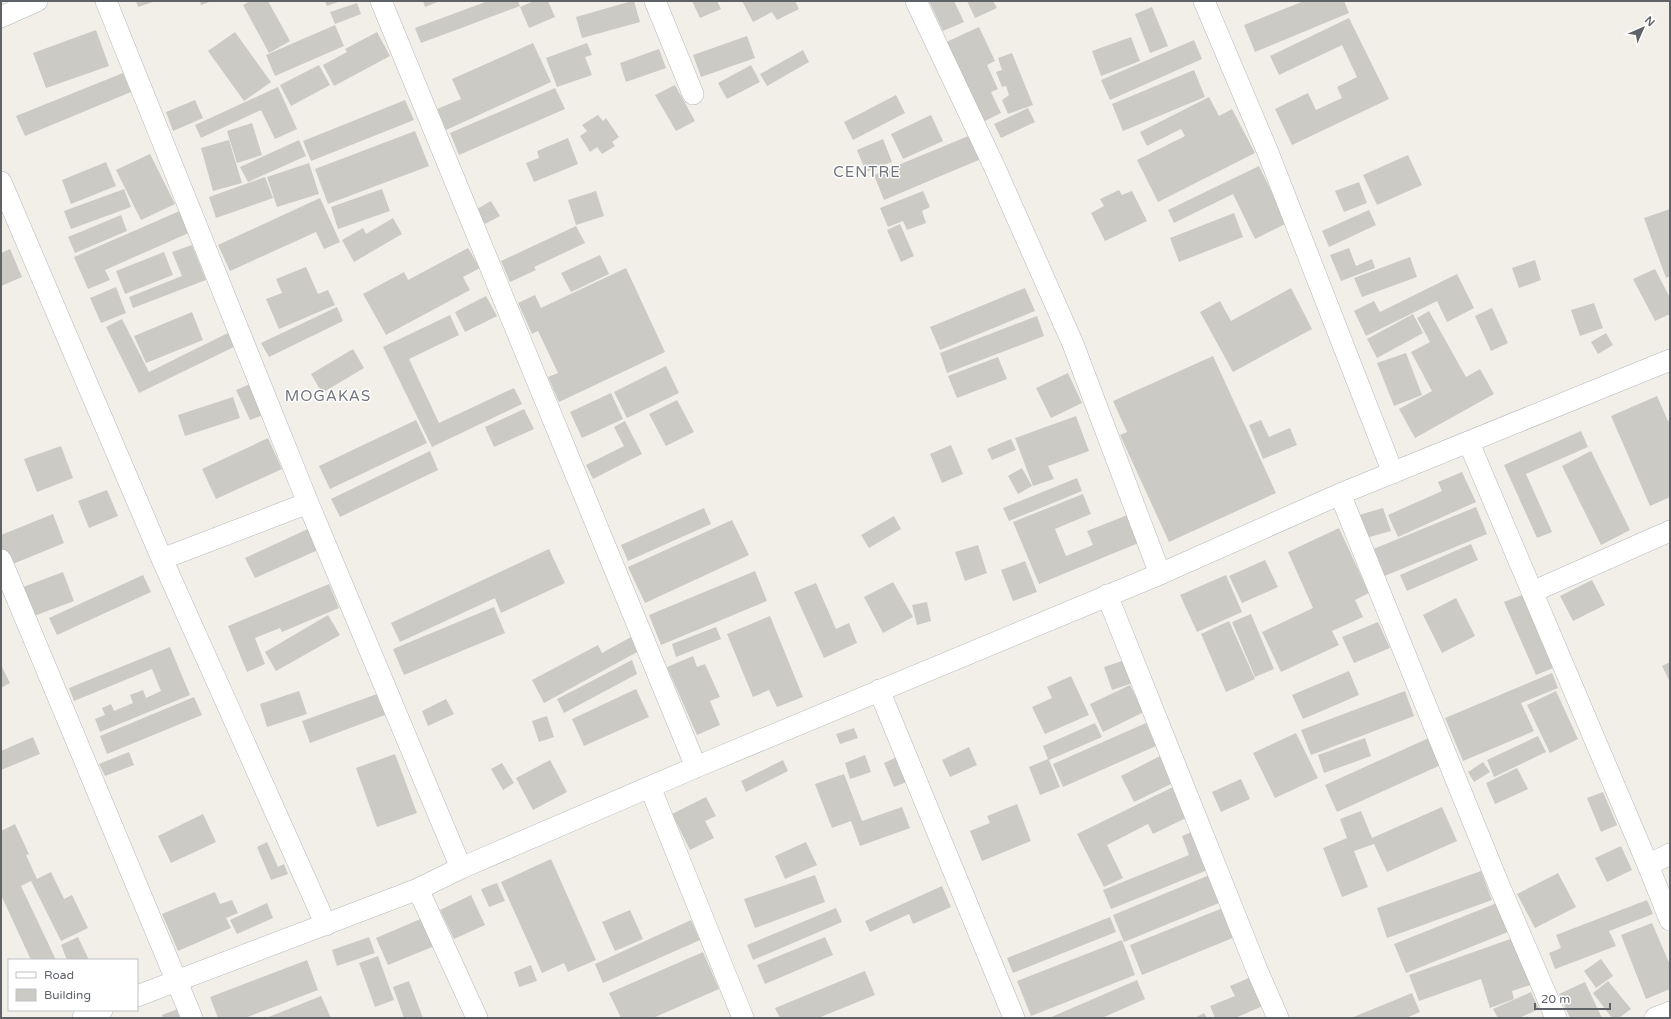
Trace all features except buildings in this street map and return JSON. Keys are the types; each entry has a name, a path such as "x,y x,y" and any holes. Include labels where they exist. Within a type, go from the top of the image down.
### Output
{"street":[{"path":"1,17 37,1"},
{"path":"106,1 308,504 461,868"},
{"path":"381,1 696,767"},
{"path":"655,1 692,94"},
{"path":"916,1 995,168 1073,344 1160,574"},
{"path":"1204,1 1269,155 1393,473"},
{"path":"1,182 162,559 326,925"},
{"path":"138,996 175,980 326,925 418,889 461,868 650,786 1160,574 1340,494 1670,360"},
{"path":"1468,442 1670,920"},
{"path":"1340,494 1498,883 1556,1018"},
{"path":"162,559 308,504"},
{"path":"1532,592 1670,531"},
{"path":"1,560 192,1018"},
{"path":"1107,595 1254,963 1278,1018"},
{"path":"879,690 1014,1018"},
{"path":"650,786 743,1018"},
{"path":"1648,865 1670,854"},
{"path":"418,889 477,1018"},
{"path":"83,1018 100,1011"},
{"path":"1655,1018 1670,1012"}],"district":[{"name":"CENTRE","path":"867,172"},
{"name":"MOGAKAS","path":"328,396"}]}
